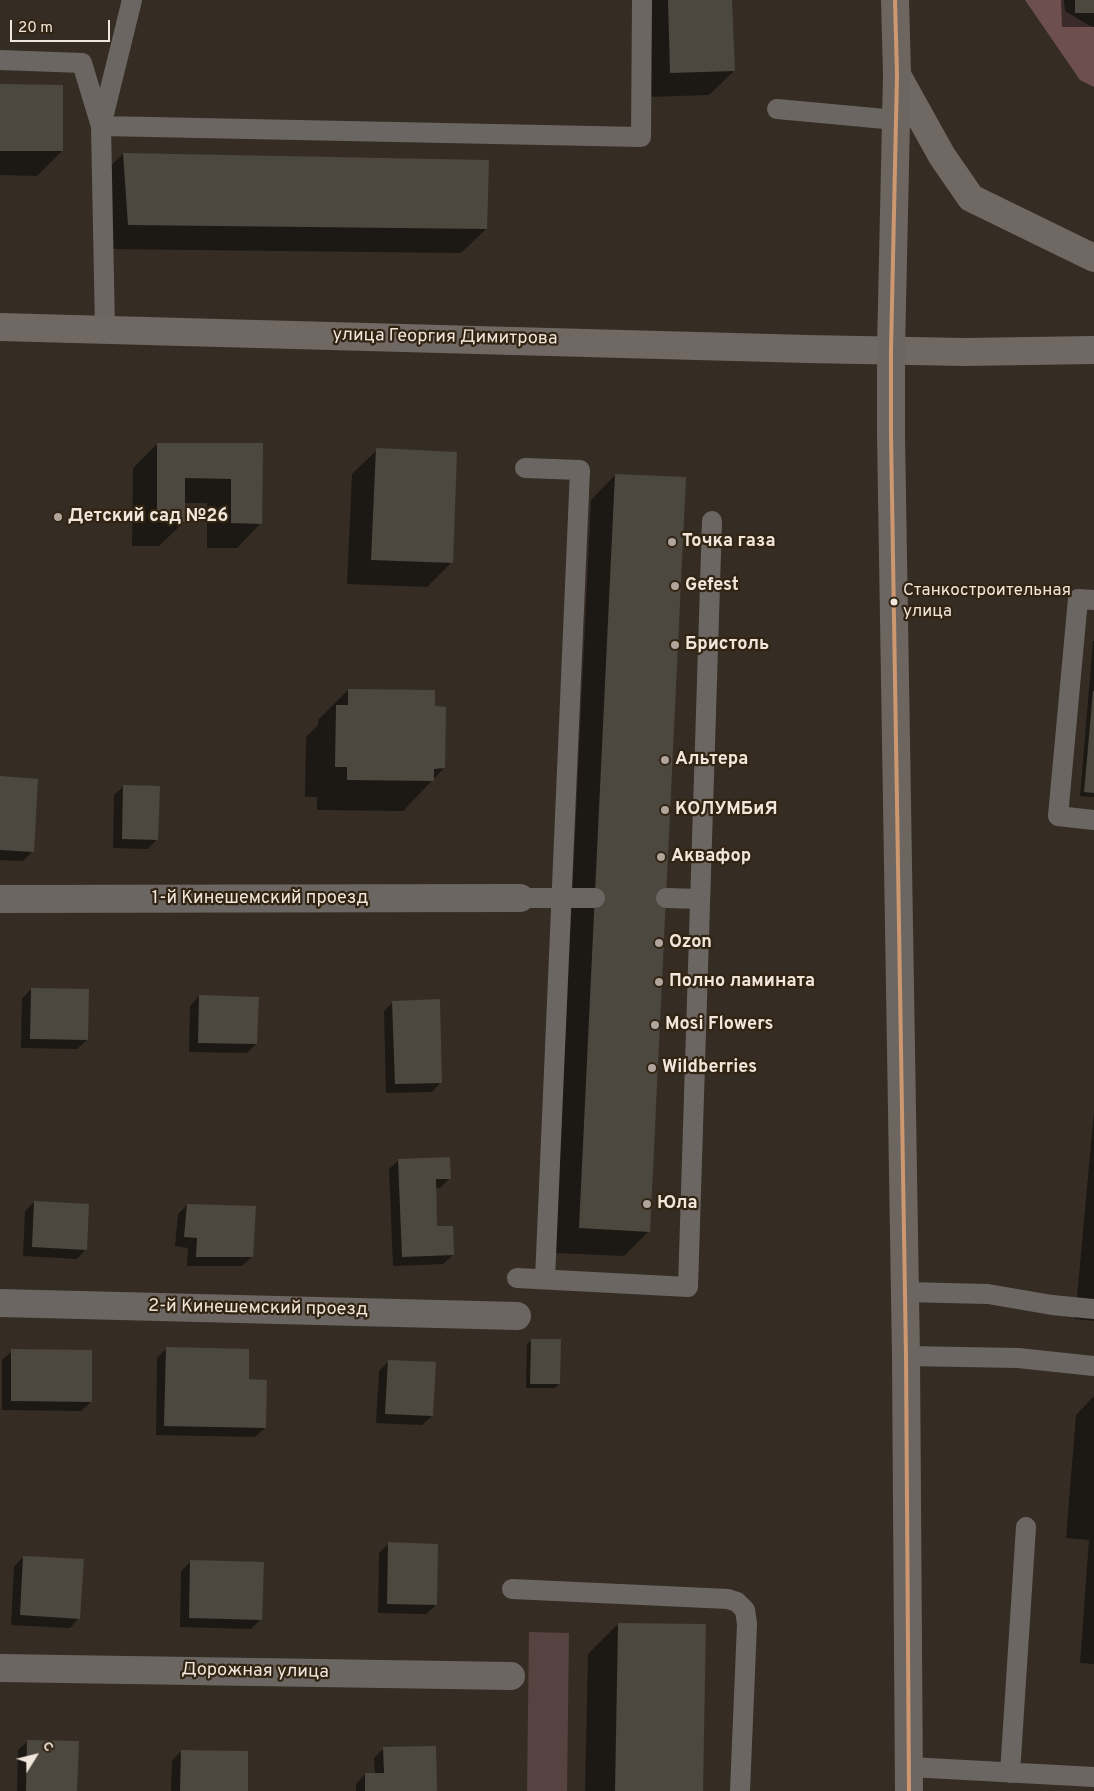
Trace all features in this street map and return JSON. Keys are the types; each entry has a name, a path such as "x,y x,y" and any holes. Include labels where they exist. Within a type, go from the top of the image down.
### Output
{"main road":[{"path":"895,0 897,75 891,350 906,1356 910,1779"},
{"path":"897,75 942,156 971,198 1094,258"},
{"name":"улица Георгия Димитрова","path":"0,327 891,350"},
{"path":"891,350 965,352 1094,350"}],"street":[{"name":"1-й Кинешемский проезд","path":"0,899 520,898"},
{"name":"2-й Кинешемский проезд","path":"0,1303 516,1316"},
{"name":"Дорожная улица","path":"0,1668 510,1676"}],"lane":[{"path":"105,330 101,126 132,0"},
{"path":"101,126 641,137 642,0"},
{"path":"0,60 82,63 101,126"},
{"path":"777,109 896,120"},
{"path":"525,468 580,470 546,1280"},
{"path":"517,1278 688,1287 712,521"},
{"path":"1094,600 1078,599 1058,816 1094,820"},
{"path":"520,898 595,898"},
{"path":"666,898 700,898"},
{"path":"904,1292 988,1294 1094,1309"},
{"path":"906,1356 1018,1358 1094,1366"},
{"path":"1010,1773 1026,1528"},
{"path":"512,1589 728,1599 737,1602 744,1610 747,1624 740,1791"},
{"path":"910,1779 1010,1773 1094,1777"}],"shaded area":[{"path":"1025,0 1064,0 1065,11 1094,27 1094,87 1080,80"},
{"path":"529,1632 569,1633 567,1791 527,1791"}],"building":[{"path":"668,0 732,0 735,71 670,73"},
{"path":"1075,0 1094,0 1094,13 1075,13"},
{"path":"0,84 63,85 63,151 0,151"},
{"path":"123,153 489,160 487,229 128,225"},
{"path":"157,443 263,443 262,524 231,523 231,479 185,478 185,522 157,522"},
{"path":"376,448 457,452 453,563 371,560"},
{"path":"615,474 686,477 650,1232 579,1228"},
{"path":"348,689 435,690 435,706 446,707 445,768 434,769 434,781 347,780 347,767 335,767 336,705 348,705"},
{"path":"1094,691 1094,793 1084,792"},
{"path":"0,776 38,779 34,852 0,850"},
{"path":"123,785 160,786 158,840 122,839"},
{"path":"31,988 89,989 88,1040 30,1039"},
{"path":"199,995 259,997 257,1044 198,1043"},
{"path":"440,999 442,1083 395,1084 392,1001"},
{"path":"450,1157 451,1179 436,1179 437,1226 453,1226 454,1255 402,1257 398,1159"},
{"path":"34,1201 89,1204 87,1250 32,1247"},
{"path":"187,1204 256,1206 253,1257 196,1257 197,1238 184,1237"},
{"path":"531,1339 561,1339 560,1384 530,1384"},
{"path":"166,1347 249,1349 249,1379 267,1380 266,1428 164,1426"},
{"path":"11,1349 92,1350 92,1402 11,1401"},
{"path":"388,1360 436,1362 433,1416 385,1414"},
{"path":"388,1542 438,1544 437,1605 387,1604"},
{"path":"23,1556 84,1559 80,1619 20,1615"},
{"path":"190,1560 264,1562 262,1620 189,1618"},
{"path":"618,1623 706,1624 703,1791 615,1791"},
{"path":"27,1740 79,1741 77,1791 26,1791"},
{"path":"436,1746 437,1791 365,1791 365,1773 384,1773 383,1747"},
{"path":"181,1750 248,1751 248,1791 180,1791"}],"transit line":[{"path":"895,0 897,75 891,434 906,1356 909,1791"}],"place":[{"name":"Детский сад №26","path":"58,517"},
{"name":"Точка газа","path":"672,542"},
{"name":"Gefest","path":"675,586"},
{"name":"Станкостроительная улица","path":"894,602"},
{"name":"Бристоль","path":"675,645"},
{"name":"Альтера","path":"665,760"},
{"name":"КОЛУМБиЯ","path":"665,810"},
{"name":"Аквафор","path":"661,857"},
{"name":"Ozon","path":"659,943"},
{"name":"Полно ламината","path":"659,982"},
{"name":"Mosi Flowers","path":"655,1025"},
{"name":"Wildberries","path":"652,1068"},
{"name":"Юла","path":"647,1204"}]}
